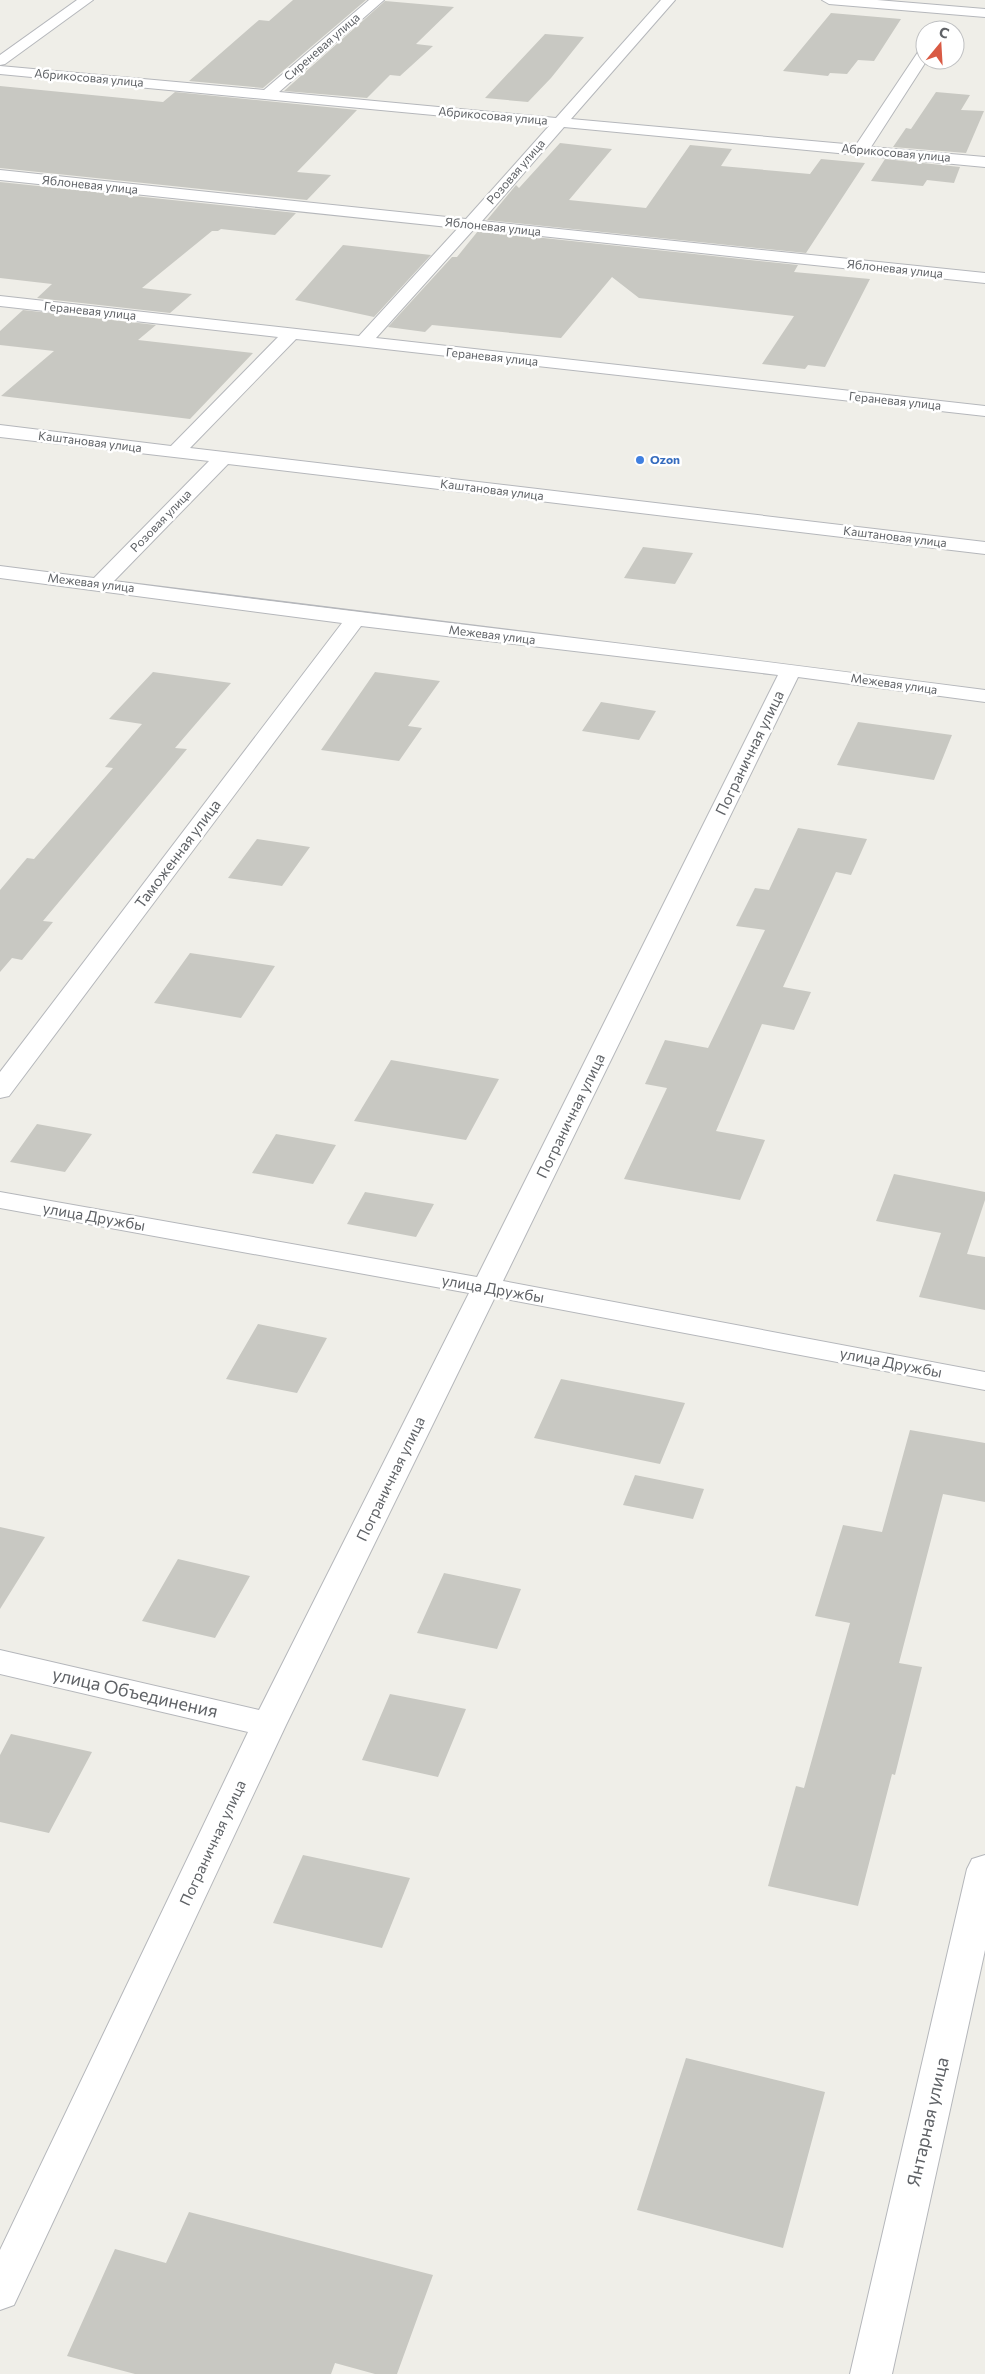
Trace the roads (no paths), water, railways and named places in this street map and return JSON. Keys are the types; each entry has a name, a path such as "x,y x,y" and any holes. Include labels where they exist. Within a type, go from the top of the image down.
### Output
{"street":[{"path":"0,61 86,0"},
{"name":"Сиреневая улица","path":"266,95 377,0"},
{"name":"Розовая улица","path":"363,342 668,0"},
{"path":"829,0 955,5 985,13"},
{"path":"946,20 955,5"},
{"path":"862,150 915,68"},
{"name":"Абрикосовая улица","path":"0,70 985,162"},
{"name":"Яблоневая улица","path":"0,175 985,278"},
{"name":"Гераневая улица","path":"0,301 985,411"},
{"path":"175,452 291,334"},
{"name":"Каштановая улица","path":"0,431 985,548"},
{"name":"Розовая улица","path":"100,584 223,458"},
{"name":"Межевая улица","path":"0,572 356,619 791,670 985,696"},
{"name":"Таможенная улица","path":"0,1090 356,619"},
{"name":"Пограничная улица","path":"0,2292 269,1724 791,670"},
{"name":"улица Дружбы","path":"0,1200 486,1287 985,1381"},
{"name":"улица Объединения","path":"0,1662 269,1724"},
{"name":"Янтарная улица","path":"870,2374 985,1869"}],"place":[{"name":"Ozon","path":"640,460"}]}
